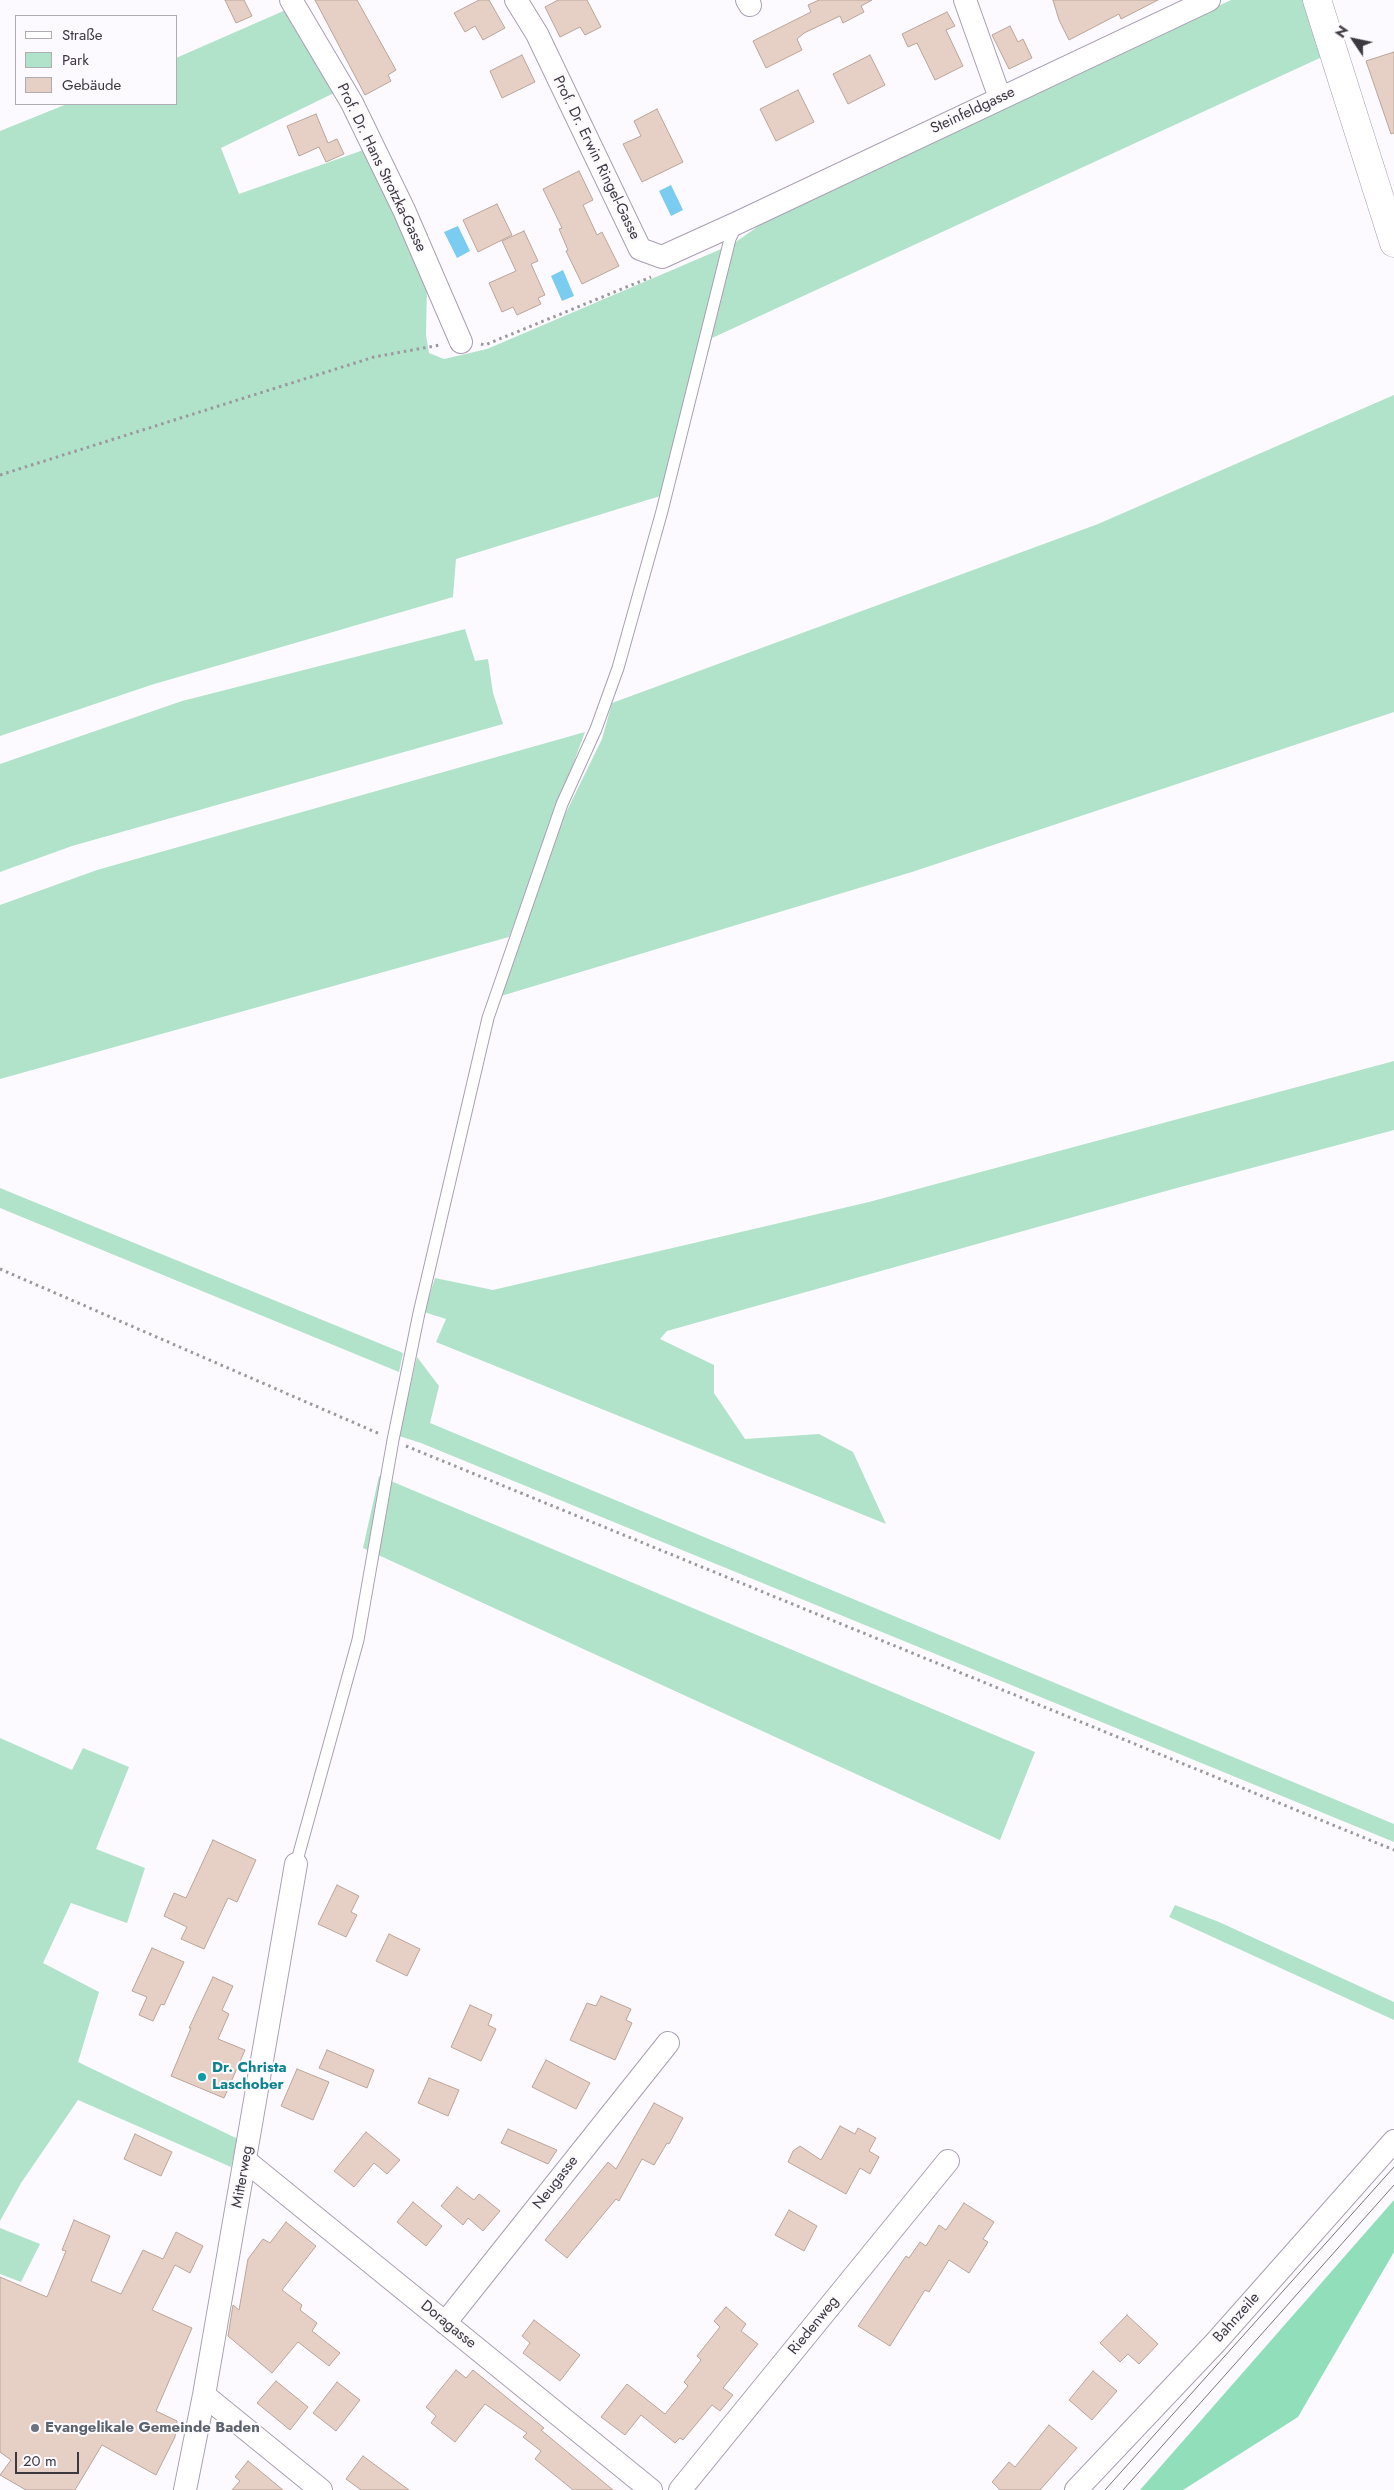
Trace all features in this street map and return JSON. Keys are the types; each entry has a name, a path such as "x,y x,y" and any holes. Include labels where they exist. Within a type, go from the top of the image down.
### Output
{"street":[{"name":"Prof. Dr. Hans Strotzka-Gasse","path":"291,0 352,103 404,210 461,342"},
{"name":"Prof. Dr. Erwin Ringel-Gasse","path":"516,0 537,34 640,249 662,256 737,223"},
{"path":"965,0 1000,98"},
{"name":"Steinfeldgasse","path":"737,223 1208,0"},
{"path":"1317,0 1394,243"},
{"name":"Mitterweg","path":"185,2490 246,2161 296,1864"},
{"name":"Neugasse","path":"445,2323 668,2043"},
{"name":"Bahnzeile","path":"1076,2490 1215,2343 1394,2141"},
{"name":"Doragasse","path":"246,2161 651,2490"},
{"name":"Riedenweg","path":"680,2490 948,2161"},
{"path":"204,2395 321,2490"}],"lane":[{"path":"296,1864 358,1640 393,1440 419,1313 488,1018 562,804 596,728 618,668 662,511 730,240 737,223"}],"path":[{"path":"0,475 374,357 461,342 485,344 660,273"},
{"path":"0,1269 393,1440 1394,1850"}],"green space":[{"path":"1231,0 1303,0 1322,57 712,338 670,493 456,559 453,597 151,685 0,736 0,131 65,105 178,105 178,57 288,9 334,93 221,148 239,194 369,148 428,234 426,335 429,353 444,359 487,349 733,244 771,217"},
{"path":"1394,395 1394,712 912,872 501,996 554,837 602,739 612,703 1098,524"},
{"path":"465,629 475,661 488,659 493,693 503,724 72,846 0,872 0,764 182,701"},
{"path":"585,732 509,937 0,1079 0,905 97,870"},
{"path":"1394,1061 1394,1130 1173,1189 667,1331 660,1339 714,1365 714,1393 745,1439 819,1434 853,1452 886,1524 436,1342 446,1319 424,1312 435,1278 493,1290 869,1202"},
{"path":"0,1188 403,1353 399,1372 0,1208"},
{"path":"417,1357 439,1386 430,1423 1394,1824 1394,1842 421,1443 399,1436"},
{"path":"379,1476 1035,1752 1000,1840 363,1548"},
{"path":"0,1738 72,1770 83,1748 129,1767 96,1849 145,1868 127,1923 71,1903 43,1963 99,1992 78,2062 238,2139 231,2167 78,2100 21,2183 0,2221"},
{"path":"1175,1905 1219,1922 1394,2002 1394,2020 1169,1917"},
{"path":"1394,2200 1394,2252 1298,2417 1183,2490 1140,2490"},
{"path":"0,2228 40,2244 21,2282 0,2274"}],"water":[{"path":"671,185 683,210 671,216 659,191"},
{"path":"458,226 470,251 457,258 444,232"},
{"path":"563,270 574,296 562,301 551,276"}],"building":[{"path":"225,0 244,0 252,16 236,23"},
{"path":"315,0 357,0 396,70 388,75 391,81 365,95"},
{"path":"479,0 489,0 505,28 483,40 475,26 465,32 454,13"},
{"path":"558,0 587,0 601,27 585,35 580,27 560,37 545,7"},
{"path":"819,0 872,0 861,6 864,12 843,23 840,16 804,33 797,39 802,50 766,68 753,41 811,12 808,5"},
{"path":"1053,0 1158,0 1121,19 1119,14 1069,40 1059,20"},
{"path":"947,12 955,26 946,30 963,66 935,80 917,43 908,47 902,34"},
{"path":"1010,26 1018,42 1023,39 1032,58 1009,69 992,35"},
{"path":"1394,52 1394,133 1391,134 1366,61"},
{"path":"522,55 535,82 502,98 490,71"},
{"path":"870,55 885,85 848,104 833,74"},
{"path":"798,90 814,122 776,141 760,109"},
{"path":"657,109 683,162 642,182 623,144 641,136 634,121"},
{"path":"316,114 328,143 337,139 344,154 326,162 319,147 299,156 287,126"},
{"path":"579,171 593,200 583,205 597,235 602,232 619,266 582,284 566,251 568,250 559,229 562,228 543,189"},
{"path":"497,204 512,235 478,252 463,220"},
{"path":"524,231 538,261 531,264 545,295 538,298 541,304 517,315 513,307 502,312 489,283 516,271 502,241"},
{"path":"213,1840 256,1860 237,1902 228,1898 204,1949 181,1939 187,1927 164,1916 174,1893 186,1898"},
{"path":"337,1885 359,1896 351,1912 357,1915 346,1937 318,1924"},
{"path":"389,1934 420,1949 407,1976 376,1961"},
{"path":"152,1948 184,1962 164,2005 161,2004 153,2021 139,2015 147,1997 132,1991"},
{"path":"213,1977 233,1986 222,2010 229,2014 218,2039 245,2050 224,2098 171,2076 191,2028 189,2028"},
{"path":"601,1996 631,2009 626,2020 632,2023 615,2060 570,2040 587,2003 596,2006"},
{"path":"470,2005 492,2015 488,2025 496,2029 481,2061 451,2047"},
{"path":"327,2050 374,2070 367,2088 319,2068"},
{"path":"546,2060 590,2083 576,2109 532,2087"},
{"path":"297,2069 329,2082 313,2120 281,2106"},
{"path":"429,2078 459,2090 448,2116 418,2103"},
{"path":"654,2103 683,2118 669,2144 667,2143 654,2165 642,2159 619,2201 616,2199 567,2258 545,2240 608,2162 616,2169"},
{"path":"840,2126 855,2134 858,2128 876,2138 869,2151 879,2157 870,2174 860,2168 846,2194 788,2162 793,2151 800,2146 821,2160"},
{"path":"508,2129 557,2150 548,2164 501,2143"},
{"path":"366,2132 400,2160 387,2174 374,2163 354,2187 334,2171"},
{"path":"135,2134 172,2152 161,2176 124,2159"},
{"path":"457,2187 474,2200 479,2194 500,2211 483,2231 468,2218 463,2225 441,2206"},
{"path":"413,2202 442,2226 426,2246 397,2222"},
{"path":"964,2203 994,2222 983,2239 988,2242 969,2273 949,2260 929,2292 925,2290 890,2346 858,2326 906,2256 909,2258 920,2242 926,2246 939,2225 946,2230"},
{"path":"789,2210 817,2226 804,2251 775,2235"},
{"path":"74,2220 110,2236 91,2281 121,2294 143,2250 163,2259 176,2232 203,2246 190,2273 175,2265 152,2310 192,2328 156,2411 177,2421 175,2437 156,2475 102,2445 75,2490 26,2490 0,2475 11,2460 0,2452 0,2277 47,2297 66,2251 62,2250"},
{"path":"286,2222 316,2246 282,2290 302,2305 300,2310 317,2323 312,2331 340,2353 329,2366 298,2342 272,2373 228,2336 233,2305 239,2310 248,2259 263,2239 270,2243"},
{"path":"726,2307 746,2324 741,2331 758,2344 723,2388 733,2395 720,2411 712,2405 683,2440 680,2438 675,2443 641,2415 625,2435 601,2417 627,2384 665,2414 688,2386 684,2382 701,2360 697,2356 720,2327 714,2321"},
{"path":"1127,2315 1158,2344 1139,2364 1128,2354 1120,2362 1100,2343"},
{"path":"534,2320 580,2355 560,2381 523,2353 530,2343 522,2336"},
{"path":"456,2370 466,2378 473,2370 544,2428 541,2430 613,2490 573,2490 535,2459 541,2451 523,2437 527,2433 485,2404 455,2442 431,2423 436,2416 426,2407"},
{"path":"1093,2371 1117,2391 1092,2420 1069,2400"},
{"path":"276,2381 308,2407 290,2430 257,2403"},
{"path":"337,2382 360,2400 336,2431 313,2413"},
{"path":"1049,2425 1077,2448 1040,2490 1000,2490 992,2482 1009,2462 1015,2467"},
{"path":"363,2456 409,2490 361,2490 346,2479"},
{"path":"248,2461 283,2490 232,2490 240,2481 235,2477"}],"tram line":[{"path":"1105,2490 1394,2167"},
{"path":"1123,2490 1394,2185"}],"place":[{"name":"Dr. Christa Laschober","path":"202,2077"},
{"name":"Evangelikale Gemeinde Baden","path":"35,2428"}]}
